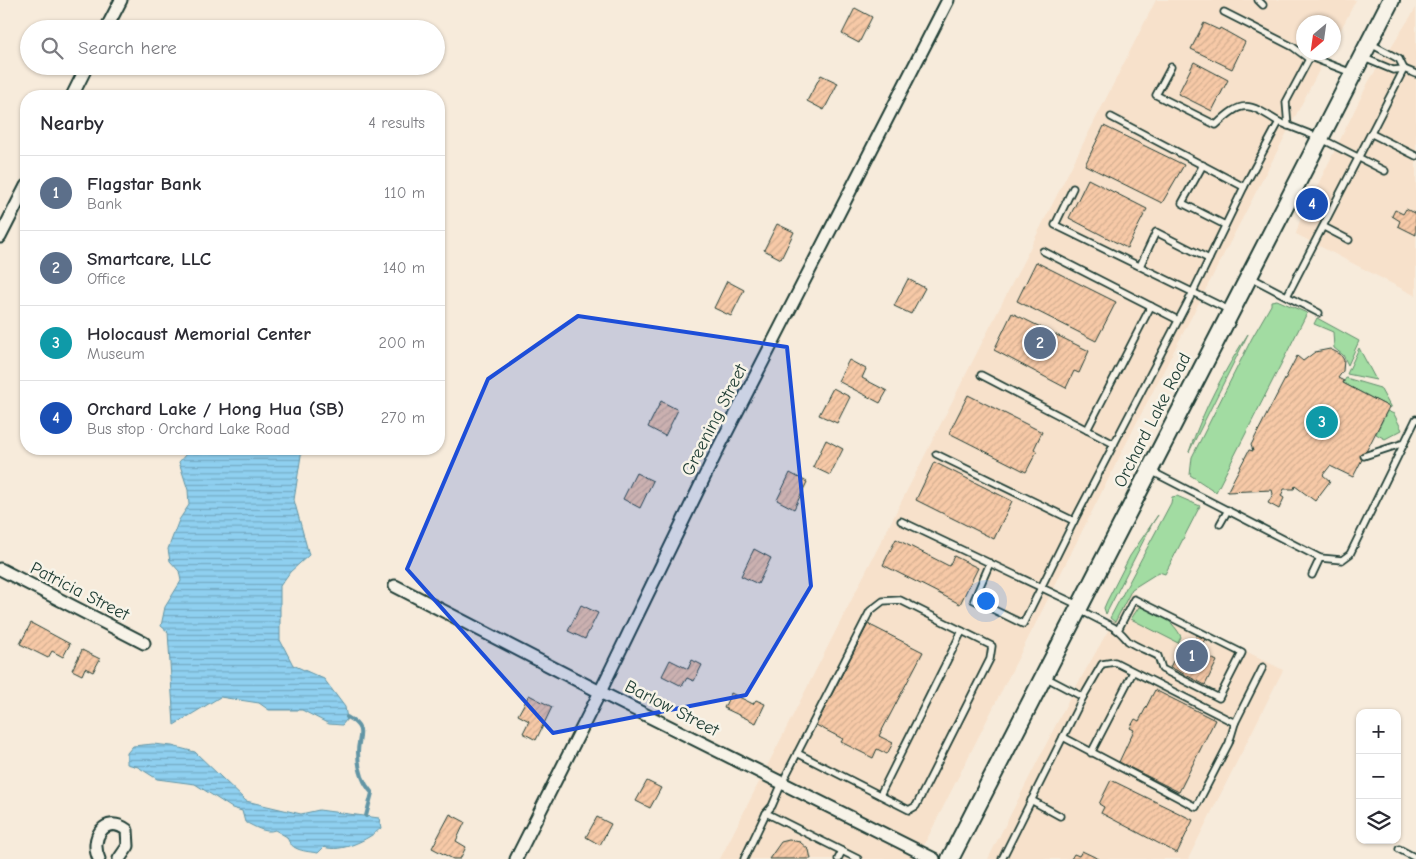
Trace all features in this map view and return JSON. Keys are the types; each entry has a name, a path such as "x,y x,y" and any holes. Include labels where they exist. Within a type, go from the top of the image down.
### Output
{"main road":[{"name":"Orchard Lake Road","path":"950,859 1391,0"}],"street":[{"path":"111,20 121,0"},
{"name":"Greening Street","path":"516,859 600,692 717,451 948,0"},
{"path":"75,90 82,75"},
{"path":"0,237 20,198"},
{"name":"Patricia Street","path":"0,569 144,643"},
{"name":"Barlow Street","path":"395,586 600,692 934,859"},
{"path":"99,859 95,841 100,830 108,824 115,824 127,830 128,846 119,859"}],"lane":[{"path":"1258,0 1263,5"},
{"path":"1224,12 1296,48"},
{"path":"1365,50 1399,59 1404,69"},
{"path":"1365,50 1393,70 1404,69 1416,74"},
{"path":"1288,126 1286,102 1308,60"},
{"path":"1315,60 1326,62 1354,74"},
{"path":"1171,67 1156,95 1216,125 1231,110 1242,106 1258,110 1279,122 1320,138 1385,170"},
{"path":"1287,296 1360,158 1404,69"},
{"path":"1111,117 1244,187"},
{"path":"990,563 974,600 1023,624 1074,521 1193,292 1244,187 1279,122"},
{"path":"1372,134 1416,156"},
{"path":"1202,165 1182,203 1225,225"},
{"path":"1073,188 1055,225 1231,311"},
{"path":"1324,227 1349,240"},
{"path":"1140,266 1156,232 1209,259"},
{"path":"1044,251 1178,320"},
{"path":"1249,276 1319,313"},
{"path":"1087,430 1151,306"},
{"path":"981,375 1114,444"},
{"path":"1149,470 1320,558 1342,560 1350,554 1416,419"},
{"path":"1364,456 1404,443"},
{"path":"936,454 1074,521"},
{"path":"1220,524 1228,510"},
{"path":"901,521 1042,588 1079,608 1118,630 1129,641 1158,656 1162,669 1219,698 1242,653 1134,599 1118,630"},
{"path":"1312,575 1320,558"},
{"path":"744,859 766,813 772,806 797,753 870,611 883,601 900,600 992,646 990,659 916,806 909,810 797,753"},
{"path":"880,795 962,631"},
{"path":"1002,859 1030,800 1102,664 1114,662 1234,723"},
{"path":"1063,737 1196,807 1229,743 1234,723 1263,667"},
{"path":"1091,753 1134,672"},
{"path":"1044,676 1083,697"},
{"path":"1030,800 1060,816"},
{"path":"766,813 858,859"},
{"path":"1399,849 1416,858"},
{"path":"838,859 842,851"}],"highlighted area":[{"path":"578,316 787,347 811,586 746,695 553,733 407,569 488,379"}],"shaded area":[{"path":"1156,0 1356,0 1341,29 1341,15 1296,15 1296,60 1324,60 1136,424 917,859 720,859"},
{"path":"1416,8 1416,296 1296,234 1299,223 1369,81"},
{"path":"1130,592 1283,670 1188,859 988,859 1068,701"}],"green space":[{"path":"1277,300 1307,313 1216,492 1190,475 1192,457 1252,338 1271,305 1271,301"},
{"path":"1317,318 1359,341 1348,365 1343,355 1334,348 1333,332 1314,324"},
{"path":"1248,334 1189,452 1215,391"},
{"path":"1359,348 1376,380 1347,374"},
{"path":"1346,378 1380,388 1391,408 1343,383"},
{"path":"1387,411 1394,414 1402,430 1385,439 1376,434"},
{"path":"1177,496 1200,506 1165,574 1159,572 1132,589 1115,622 1110,618 1171,503 1172,497"},
{"path":"1158,515 1106,614 1104,608 1130,556"},
{"path":"1139,607 1158,613 1169,621 1181,637 1178,643 1131,619"}],"water":[{"path":"185,455 301,455 294,500 309,555 290,572 280,586 280,640 293,665 324,679 345,707 347,719 342,725 329,724 302,710 269,710 259,703 220,697 174,725 168,632 161,626 165,607 181,581 179,571 170,561 168,549 179,520 189,505 188,490 179,462"},
{"path":"153,744 172,746 195,752 246,801 301,814 319,810 379,818 381,828 362,841 346,847 324,847 318,853 299,850 289,842 287,837 275,830 263,830 245,822 242,811 232,808 195,784 157,779 138,767 127,764 127,753 133,746"}],"building":[{"path":"855,8 872,17 859,43 842,34"},
{"path":"1204,23 1219,30 1220,28 1245,42 1232,69 1191,49"},
{"path":"1194,62 1228,80 1212,111 1178,94"},
{"path":"821,75 838,83 824,110 807,101"},
{"path":"1104,126 1184,165 1162,203 1085,165"},
{"path":"1088,179 1147,209 1127,248 1069,218"},
{"path":"1406,209 1416,214 1416,235 1398,226 1400,221 1392,216 1395,210 1403,214"},
{"path":"777,224 794,232 781,259 764,250"},
{"path":"1036,262 1116,302 1096,341 1017,301"},
{"path":"908,279 925,288 911,314 894,306"},
{"path":"727,281 744,290 731,316 714,308"},
{"path":"1012,313 1089,351 1079,373 1074,371 1066,388 994,350"},
{"path":"1330,349 1340,354 1344,360 1343,371 1338,378 1344,381 1343,383 1389,407 1353,477 1330,466 1323,475 1330,481 1315,501 1295,486 1294,489 1284,489 1281,496 1284,498 1279,509 1268,503 1273,494 1272,490 1227,492 1249,450 1253,451 1251,445 1297,356 1303,361 1315,352"},
{"path":"849,360 866,369 862,378 887,391 880,403 838,381"},
{"path":"833,388 850,397 837,423 819,415"},
{"path":"968,395 1042,432 1034,449 1037,451 1026,472 949,433"},
{"path":"661,401 678,410 665,436 648,427"},
{"path":"826,440 843,449 830,475 813,467"},
{"path":"934,462 1012,501 994,539 916,500"},
{"path":"636,473 653,481 640,508 623,499"},
{"path":"790,473 807,482 794,509 777,500"},
{"path":"896,539 949,566 954,556 978,568 960,604 883,565"},
{"path":"754,549 771,558 758,584 741,576"},
{"path":"581,605 598,613 585,639 568,631"},
{"path":"31,623 70,644 63,657 52,651 48,658 20,644"},
{"path":"868,624 923,652 879,736 893,743 887,754 877,749 873,758 841,742 843,739 816,725"},
{"path":"1197,635 1205,639 1199,652 1217,661 1205,685 1170,667 1182,644 1191,648"},
{"path":"82,650 100,659 93,672 85,668 82,675 72,670"},
{"path":"670,660 688,669 692,660 702,665 694,681 687,678 682,686 662,676"},
{"path":"1155,690 1215,720 1179,792 1119,762 1134,730 1130,728 1135,719 1139,721"},
{"path":"731,693 753,704 756,700 765,704 756,723 724,708"},
{"path":"529,695 552,707 536,740 523,733 529,721 518,715"},
{"path":"1111,780 1193,820 1177,853 1101,813 1104,807 1099,804"},
{"path":"647,781 661,788 650,808 636,801"},
{"path":"450,814 465,822 456,841 466,847 460,859 453,859 432,848"},
{"path":"597,817 611,824 600,845 586,837"},
{"path":"789,840 800,842 809,850 811,859 769,859 781,842"},
{"path":"1082,851 1099,859 1071,859 1074,854 1079,856"}],"waterway":[{"path":"347,717 354,721 360,729 358,752 360,769 363,779 372,793 366,816"}],"place":[{"name":"Orchard Lake / Hong Hua (SB)","path":"1312,204"},
{"name":"Smartcare, LLC","path":"1040,343"},
{"name":"Holocaust Memorial Center","path":"1322,422"},
{"name":"Flagstar Bank","path":"1192,656"}]}
